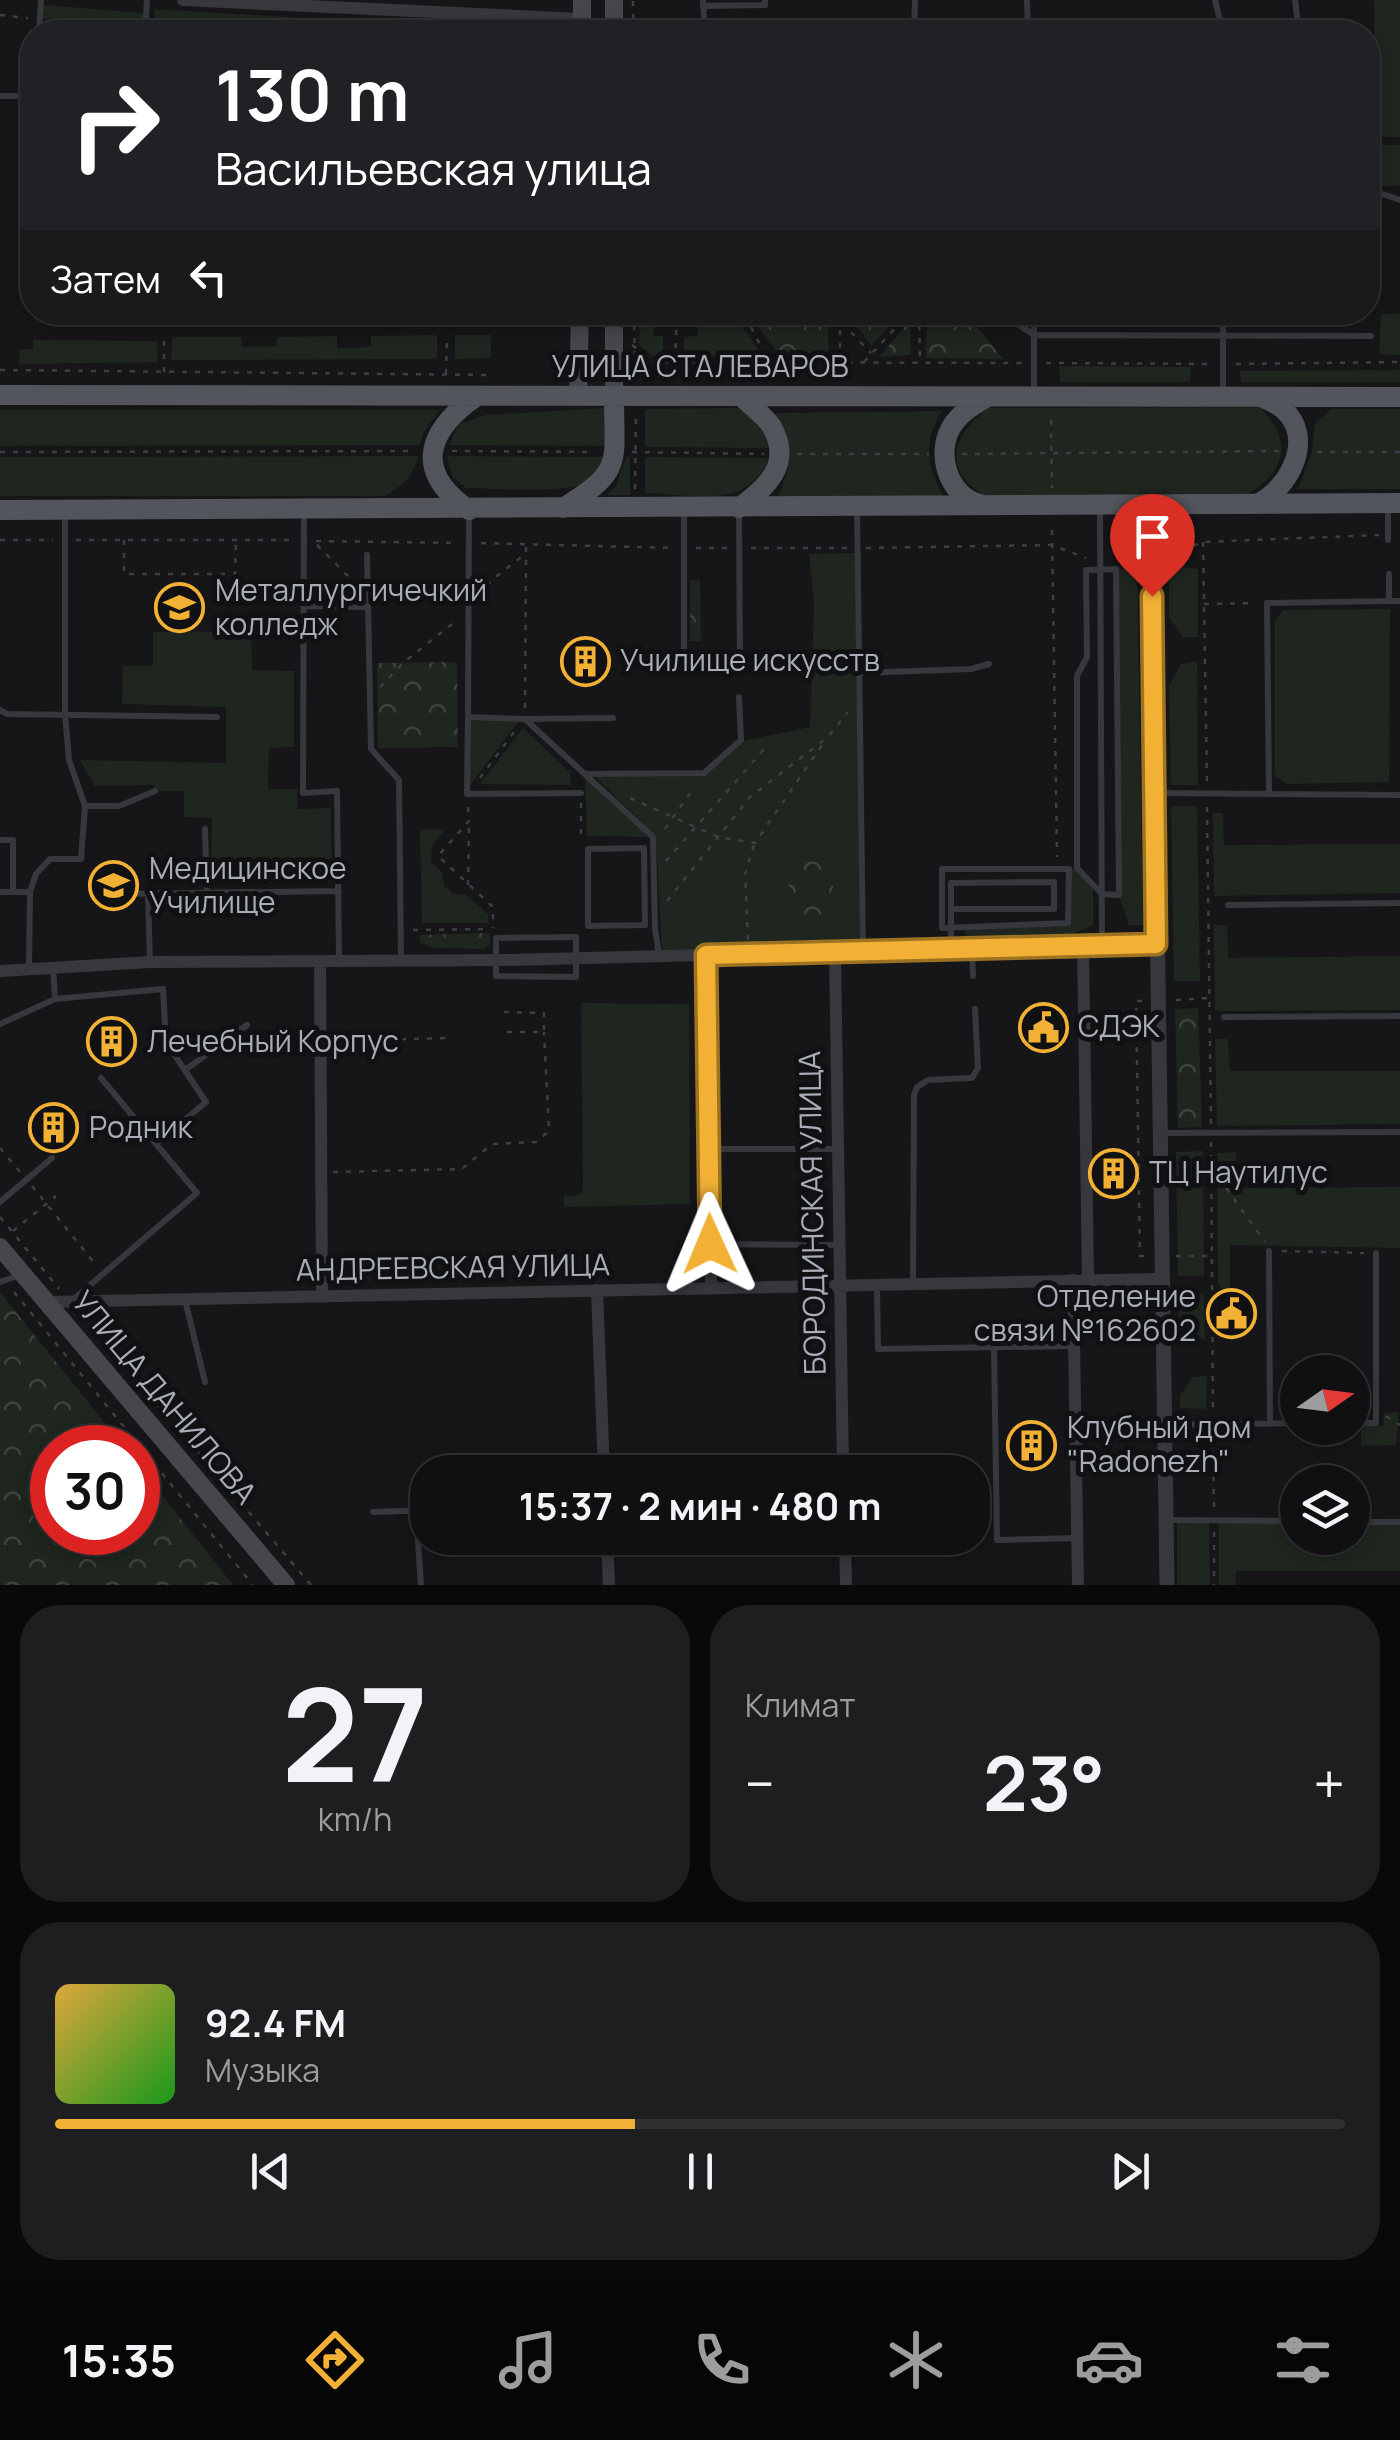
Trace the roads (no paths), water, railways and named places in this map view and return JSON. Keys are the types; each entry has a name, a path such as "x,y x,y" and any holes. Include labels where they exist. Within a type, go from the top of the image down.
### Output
{"main road":[{"path":"578,396 580,325"},
{"path":"562,509 607,478 614,452 614,325"},
{"name":"УЛИЦА СТАЛЕВАРОВ","path":"0,395 1400,397"},
{"path":"988,396 966,410 951,427 944,454 954,486 969,501 990,506"},
{"path":"1255,504 1269,498 1285,482 1292,472 1296,452 1294,426 1284,409 1261,397"},
{"path":"469,510 442,489 433,451 443,424 474,398"},
{"path":"739,508 770,484 780,454 772,426 743,398"},
{"path":"0,510 1394,504"},
{"name":"УЛИЦА ДАНИЛОВА","path":"0,1247 9,1279 47,1302 286,1585"}],"street":[{"path":"182,0 494,9 582,17"},
{"path":"1151,505 1167,1585"},
{"path":"0,970 150,962 496,960 1156,944"},
{"path":"1078,1585 1074,1346 1080,1280 1083,946"},
{"name":"БОРОДИНСКАЯ УЛИЦА","path":"835,952 843,1455"},
{"path":"706,955 711,1287"},
{"path":"320,961 322,1296"},
{"name":"АНДРЕЕВСКАЯ УЛИЦА","path":"47,1302 1160,1279"},
{"path":"597,1290 603,1455"},
{"path":"608,1555 609,1585"},
{"path":"845,1555 846,1585"}],"lane":[{"path":"703,3 765,4 765,0"},
{"path":"1018,325 1034,335 1371,336"},
{"path":"1034,325 1034,396"},
{"path":"1222,325 1222,396"},
{"path":"1388,537 1394,504"},
{"path":"1100,506 1102,945"},
{"path":"857,507 863,951"},
{"path":"684,508 684,652"},
{"path":"739,508 740,669"},
{"path":"29,967 30,892 36,874 50,859 81,859 85,806 68,760 65,713 65,510"},
{"path":"304,510 303,793 337,791 339,961"},
{"path":"469,510 468,794 580,793"},
{"path":"367,554 371,748 399,780 401,960"},
{"path":"1116,569 1119,896 1102,894 1078,868 1076,676 1086,657 1086,570 1116,569"},
{"path":"1388,574 1388,601"},
{"path":"1269,794 1267,603 1400,601"},
{"path":"303,606 368,606"},
{"path":"860,673 971,669 989,664"},
{"path":"587,774 704,773 741,740 739,697"},
{"path":"0,710 8,714 217,717"},
{"path":"468,717 614,718"},
{"path":"525,719 653,837 659,956"},
{"path":"85,806 118,806 155,791"},
{"path":"1154,793 1400,795"},
{"path":"205,829 207,894"},
{"path":"0,840 12,840 13,892"},
{"path":"644,848 645,905 645,925 588,926 588,849 644,848"},
{"path":"942,869 1069,869 1068,923 951,928 942,928 942,869"},
{"path":"951,909 1054,908 1054,882 951,882 951,909 951,949"},
{"path":"0,892 30,892"},
{"path":"117,894 338,892"},
{"path":"148,895 150,962"},
{"path":"1228,905 1400,903"},
{"path":"645,905 656,905"},
{"path":"496,960 496,938 576,937 576,958"},
{"path":"972,948 973,976"},
{"path":"53,966 55,998"},
{"path":"0,1024 55,998 163,989 166,1042 206,1102 156,1144"},
{"path":"913,1284 914,1095 917,1087 928,1080 972,1078 978,1068 975,1009"},
{"path":"1224,1017 1400,1016"},
{"path":"185,1070 247,1026"},
{"path":"70,1302 197,1193 101,1078"},
{"path":"1158,1133 1400,1132"},
{"path":"709,1148 837,1149"},
{"path":"0,1202 52,1158"},
{"path":"710,1244 838,1245"},
{"path":"1270,1251 1270,1423"},
{"path":"1370,1423 1376,1423 1376,1253"},
{"path":"877,1284 878,1350 1074,1346"},
{"path":"184,1299 205,1382"},
{"path":"994,1348 997,1540 1078,1538"},
{"path":"1164,1425 1280,1423"},
{"path":"373,1512 410,1510"},
{"path":"1166,1520 1280,1521"},
{"path":"1370,1522 1400,1522"},
{"path":"419,1555 421,1585"}],"place":[{"name":"Металлургичечкий колледж","path":"180,608"},
{"name":"Училище искусств","path":"585,661"},
{"name":"Медицинское Училище","path":"114,886"},
{"name":"СДЭК","path":"1043,1027"},
{"name":"Лечебный Корпус","path":"112,1042"},
{"name":"Родник","path":"54,1128"},
{"name":"ТЦ Наутилус","path":"1114,1173"},
{"name":"Отделение связи №162602","path":"1231,1314"},
{"name":"Клубный дом \"Radonezh\"","path":"1032,1445"}]}
